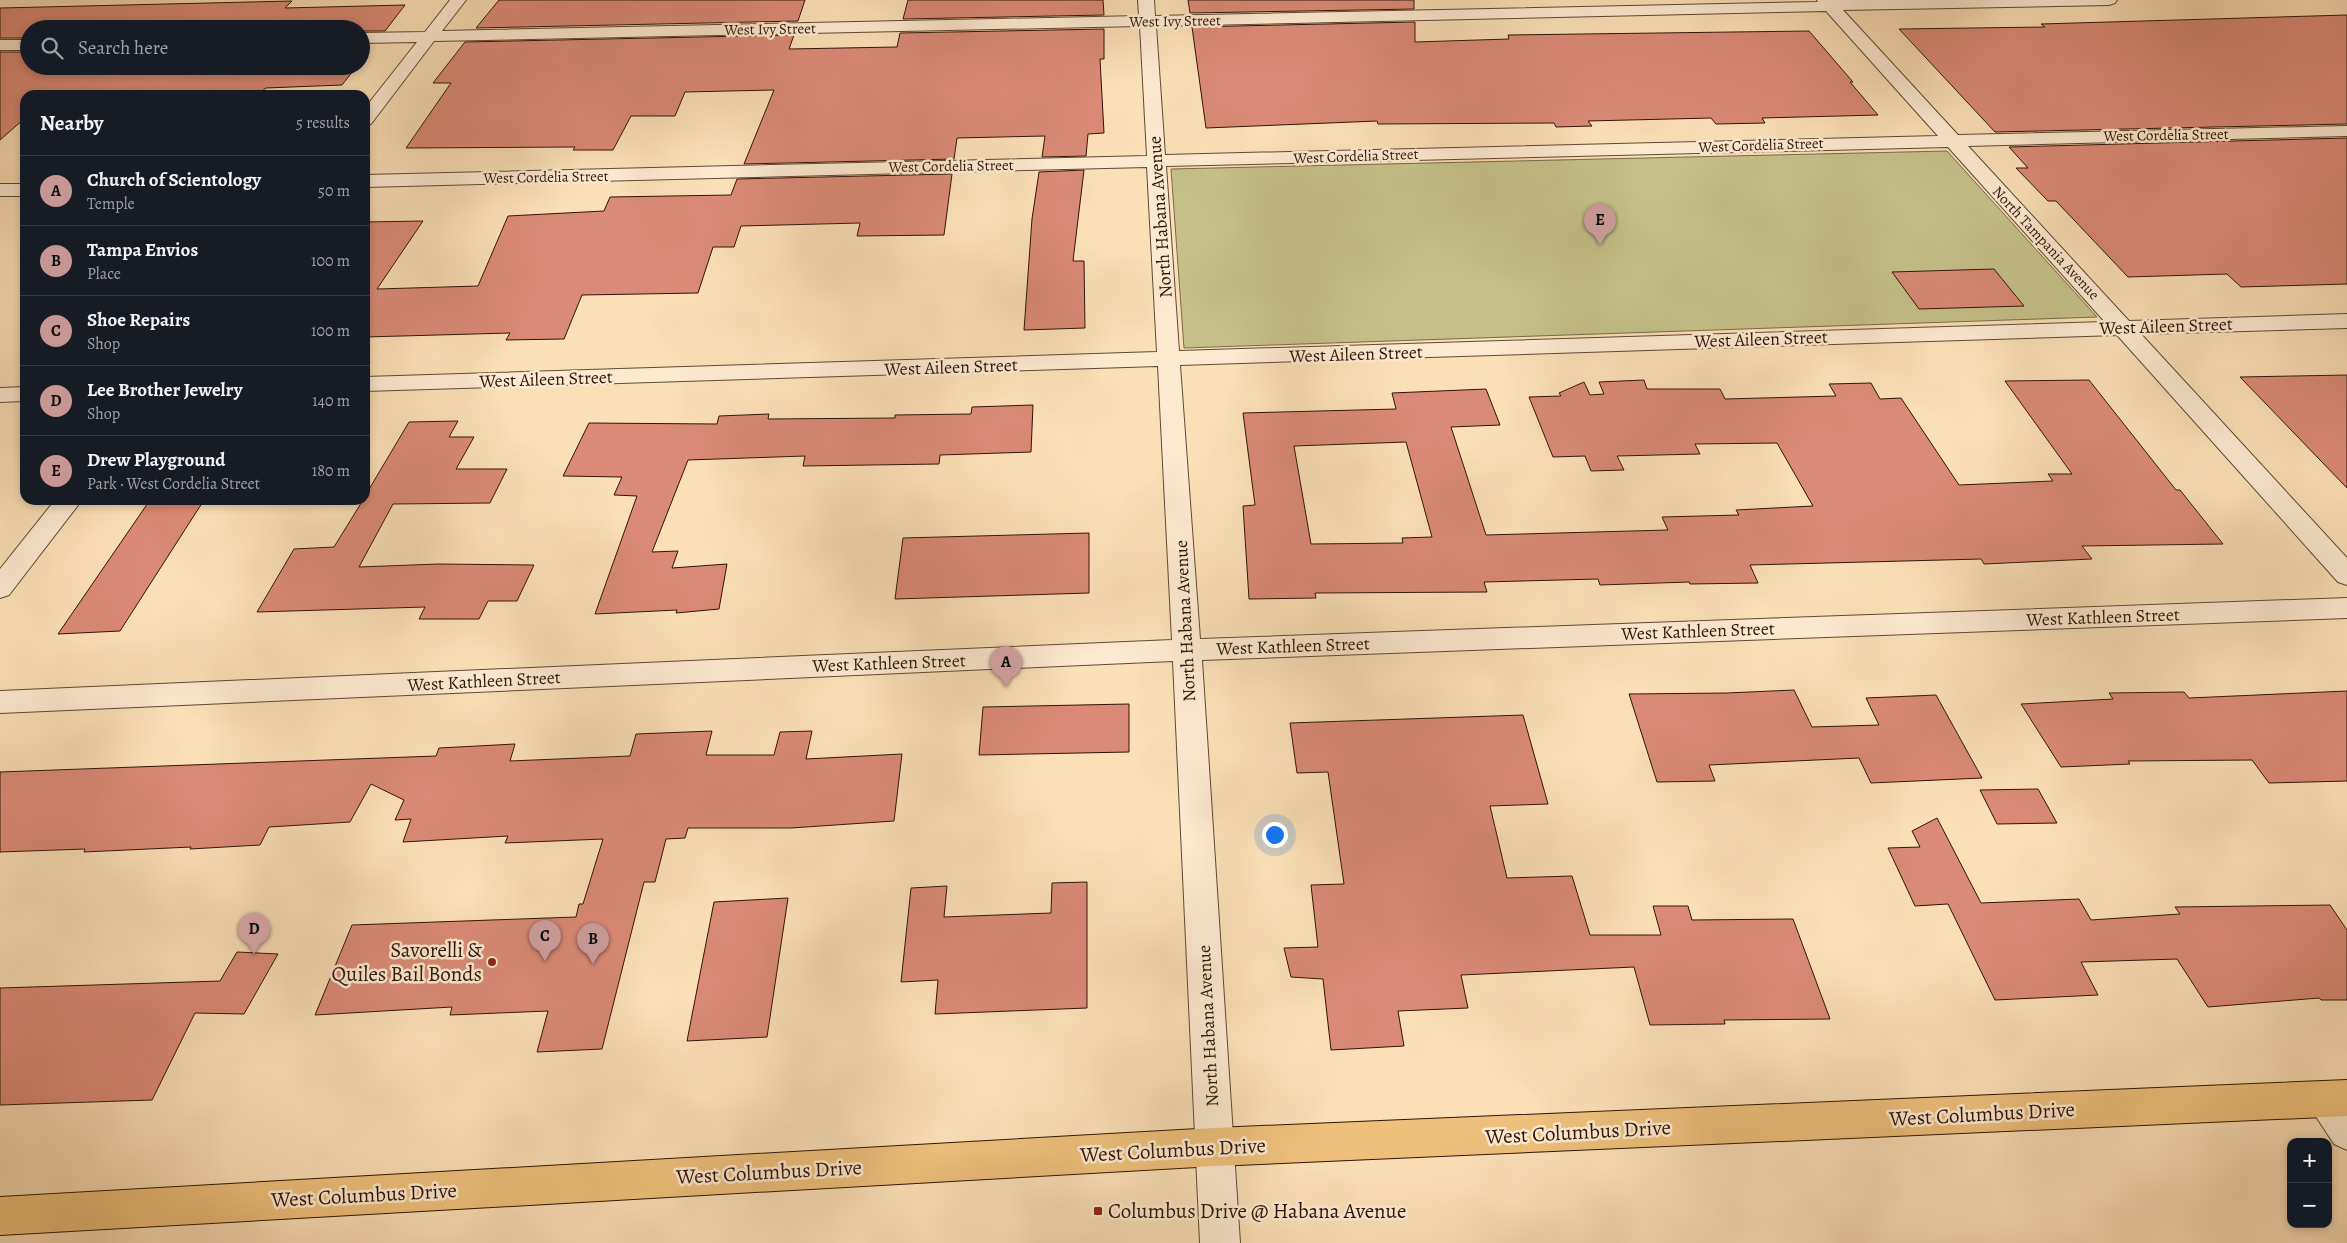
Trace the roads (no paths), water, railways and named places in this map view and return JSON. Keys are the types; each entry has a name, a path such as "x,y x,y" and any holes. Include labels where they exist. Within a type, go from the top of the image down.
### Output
{"main road":[{"name":"West Columbus Drive","path":"0,1216 1215,1147 2337,1099"}],"street":[{"path":"370,114 458,0"},
{"name":"West Ivy Street","path":"370,38 1147,11 2109,0"},
{"name":"North Tampania Avenue","path":"1828,3 2347,575"},
{"name":"North Habana Avenue","path":"1147,11 1187,650 1220,1243"},
{"path":"0,45 20,45"},
{"name":"West Cordelia Street","path":"370,182 2347,131"},
{"path":"0,190 20,190"},
{"name":"West Aileen Street","path":"370,384 1169,360 2347,321"},
{"path":"0,395 20,394"},
{"path":"0,588 65,505"},
{"name":"West Kathleen Street","path":"0,702 1187,650 2347,608"},
{"path":"2337,1099 2347,1131"}],"place":[{"name":"Drew Playground","path":"1600,245"},
{"name":"Church of Scientology","path":"1006,687"},
{"name":"Lee Brother Jewelry","path":"254,954"},
{"name":"Shoe Repairs","path":"545,961"},
{"name":"Savorelli & Quiles Bail Bonds","path":"492,962"},
{"name":"Tampa Envios","path":"593,964"},
{"name":"Columbus Drive @ Habana Avenue","path":"1098,1211"}]}
